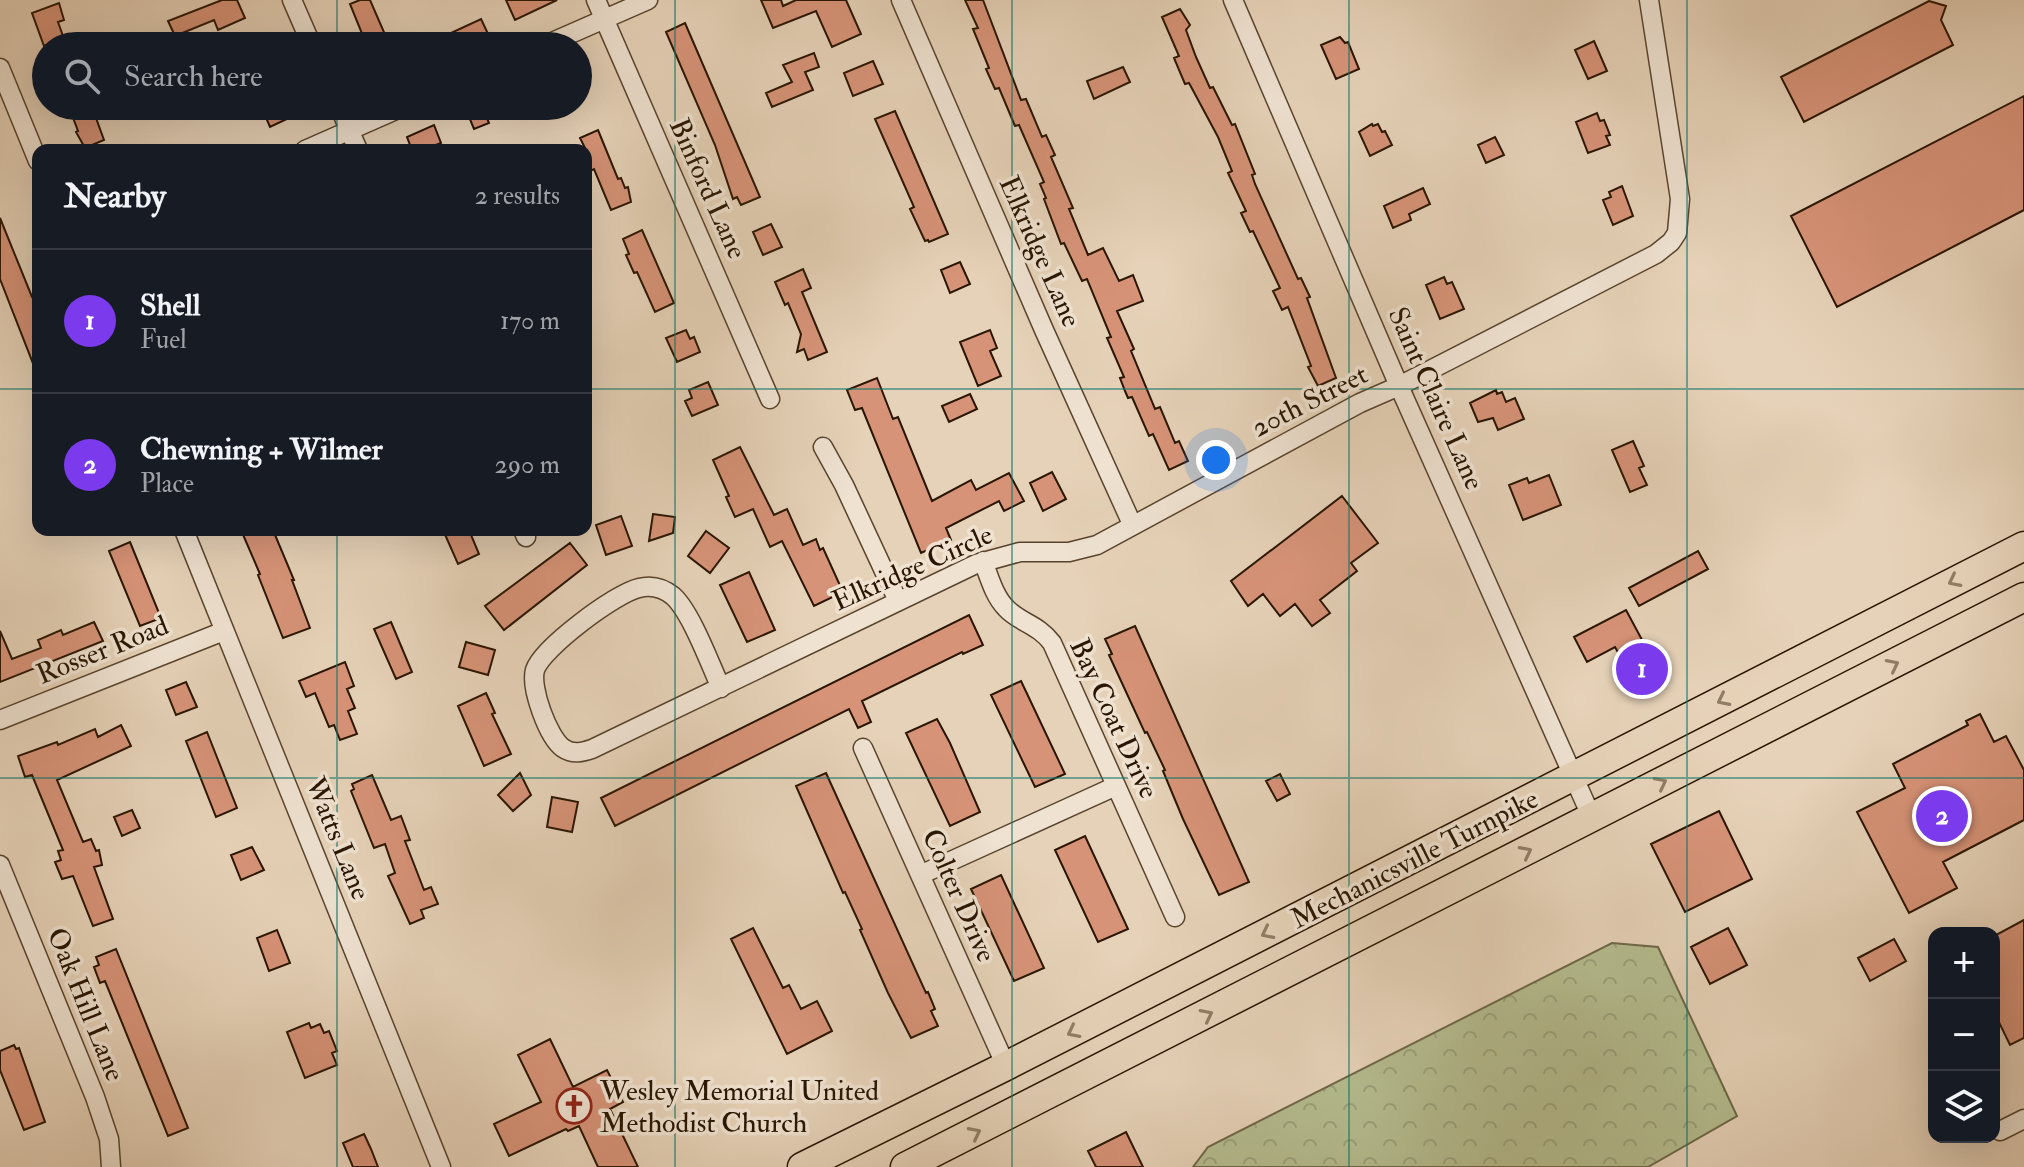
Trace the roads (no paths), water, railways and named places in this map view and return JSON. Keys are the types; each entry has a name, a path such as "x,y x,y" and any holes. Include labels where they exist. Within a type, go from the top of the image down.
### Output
{"highway":[{"name":"Mechanicsville Turnpike","path":"802,1167 2024,546"},
{"name":"Mechanicsville Turnpike","path":"905,1167 2024,597"}],"street":[{"path":"292,0 306,32"},
{"name":"Binford Lane","path":"596,0 770,399"},
{"path":"575,32 648,0"},
{"name":"Elkridge Lane","path":"901,0 1132,524"},
{"name":"Saint Claire Lane","path":"1233,0 1399,386 1592,818"},
{"name":"20th Street","path":"1132,524 1360,403 1656,254 1671,242 1677,233 1680,199 1649,0"},
{"path":"0,68 32,146"},
{"path":"345,120 355,144"},
{"path":"319,144 374,120"},
{"path":"823,447 898,601"},
{"name":"Elkridge Circle","path":"721,688 681,605 657,587 623,592 549,648 535,670 533,684 555,738 562,747 582,753 721,688 983,561 1020,552 1062,552 1087,548 1132,524"},
{"name":"Watts Lane","path":"186,536 441,1167"},
{"name":"Bay Coat Drive","path":"983,561 1003,605 1014,615 1039,628 1052,643 1175,917"},
{"name":"Rosser Road","path":"0,720 224,631"},
{"name":"Colter Drive","path":"863,748 1006,1066"},
{"path":"920,875 1116,786"},
{"name":"Oak Hill Lane","path":"0,865 95,1097 109,1139 111,1167"},
{"path":"2000,1131 2024,1119"}],"place":[{"name":"Shell","path":"1642,669"},
{"name":"Chewning + Wilmer","path":"1942,816"},
{"name":"Wesley Memorial United Methodist Church","path":"574,1106"}]}
